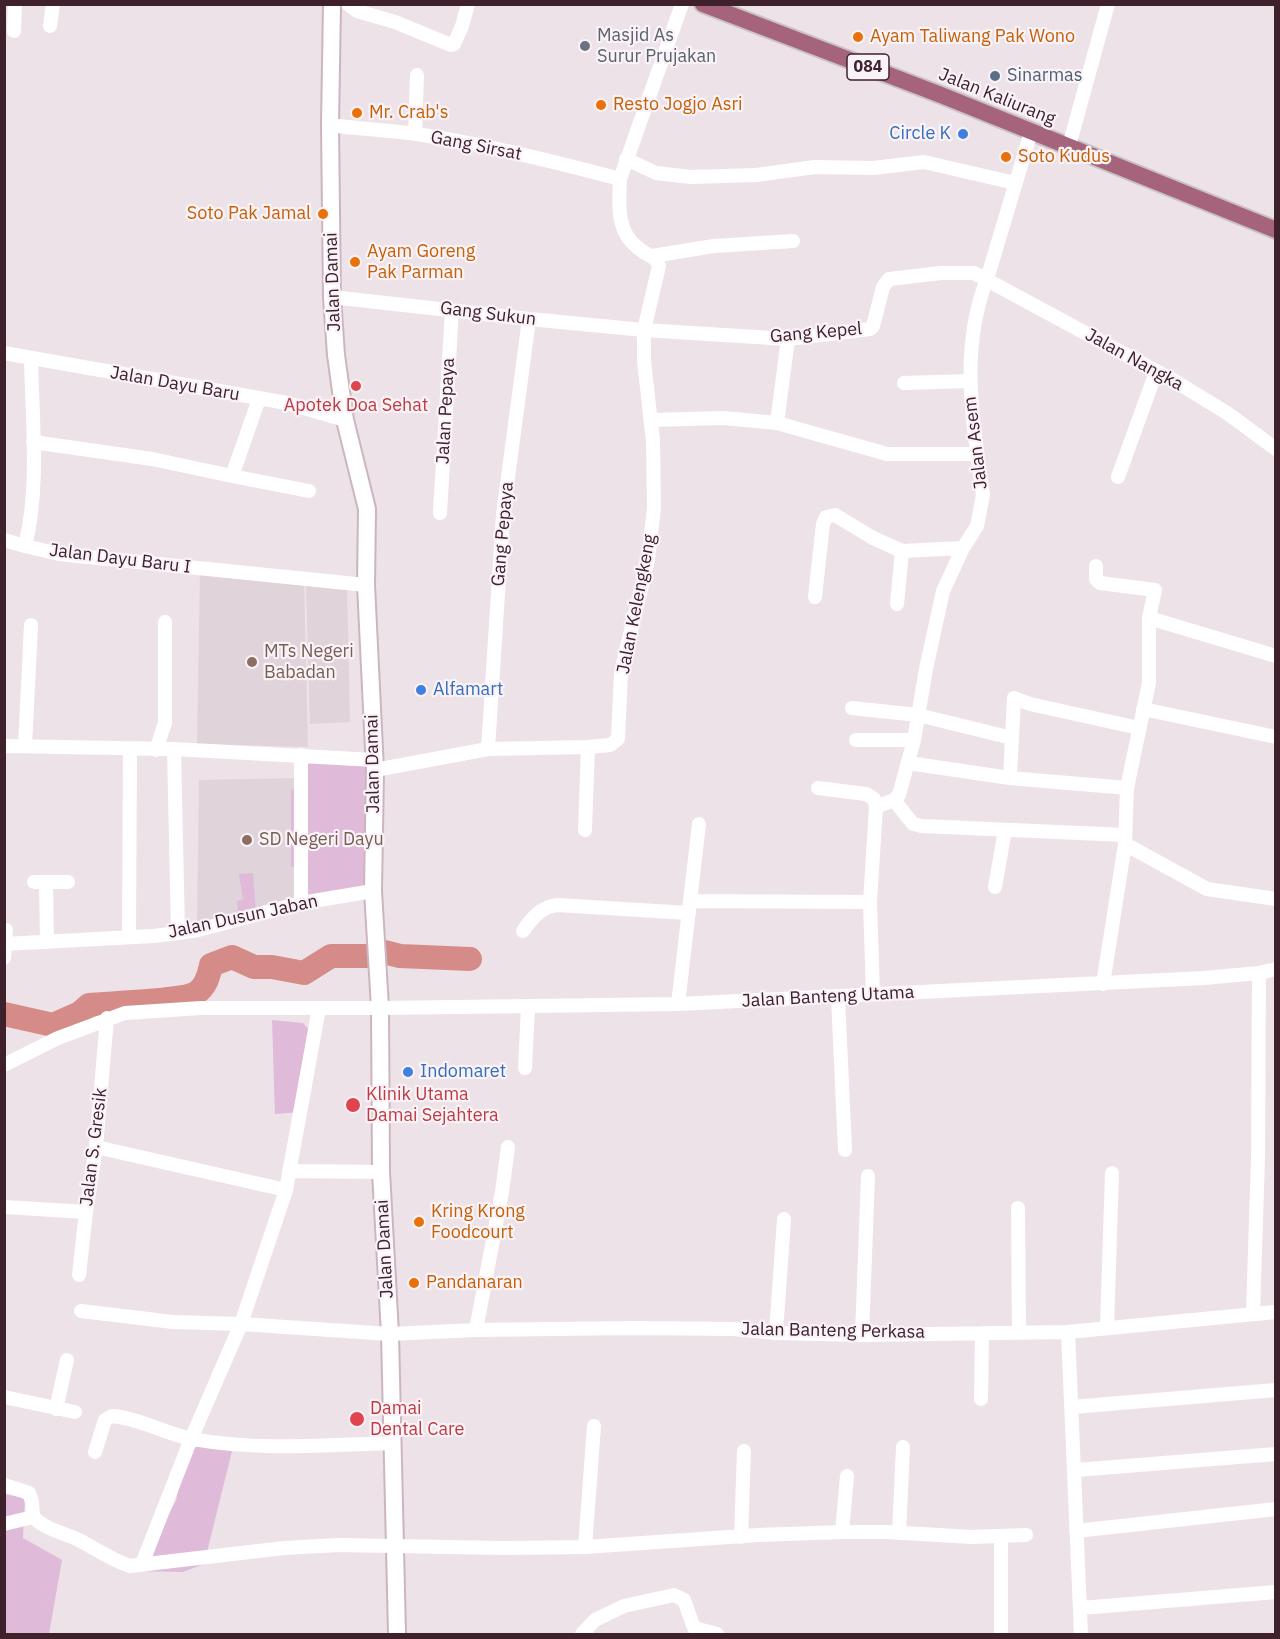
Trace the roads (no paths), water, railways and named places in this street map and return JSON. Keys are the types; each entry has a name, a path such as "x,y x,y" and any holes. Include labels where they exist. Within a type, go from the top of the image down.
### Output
{"main road":[{"name":"Jalan Damai","path":"332,4 330,125 332,297 338,380 345,420 367,509 366,585 374,765 373,891 380,1008 381,1172 390,1334 397,1635"},
{"name":"Jalan Kaliurang","path":"703,4 941,95 1275,230"}],"street":[{"path":"14,31 15,4"},
{"path":"50,26 53,4"},
{"path":"348,4 357,11 395,22 451,45 458,39 468,4"},
{"path":"682,4 620,179 619,207 622,227 629,240 652,256 714,246 794,241"},
{"path":"1069,146 1108,4"},
{"path":"415,134 417,75"},
{"name":"Gang Sirsat","path":"330,125 415,134 479,145 620,179"},
{"name":"Jalan Asem","path":"894,800 899,795 914,740 943,591 977,526 983,495 969,381 978,302 1031,132"},
{"path":"626,159 656,173 691,177 756,175 814,168 883,167 924,162 1016,183"},
{"name":"Jalan Kelengkeng","path":"4,746 174,749 301,755 374,765 488,749 610,745 618,739 621,672 648,560 654,508 655,475 644,361 644,330 659,266 652,256"},
{"name":"Gang Kepel","path":"644,330 788,339 870,329 873,326 883,287 889,279 941,273 974,273 987,279"},
{"name":"Jalan Nangka","path":"987,279 1178,382 1227,413 1275,449"},
{"name":"Gang Sukun","path":"332,297 644,330"},
{"name":"Jalan Pepaya","path":"440,513 452,310"},
{"name":"Gang Pepaya","path":"488,749 503,515 530,319"},
{"path":"777,423 788,339"},
{"name":"Jalan Dayu Baru","path":"4,354 287,403 345,420"},
{"name":"Jalan Dayu Baru I","path":"31,358 33,442 31,522 25,546 59,554 366,585"},
{"path":"1118,477 1156,372"},
{"path":"904,383 969,381"},
{"path":"232,476 259,399"},
{"path":"651,420 724,418 777,423 887,454 977,454"},
{"path":"33,442 152,459 309,491"},
{"path":"815,597 823,524 826,517 835,515 873,538 902,551 966,544"},
{"path":"4,540 25,546"},
{"path":"897,604 902,551"},
{"path":"1096,566 1096,579 1100,583 1155,590 1149,618 1149,683 1127,788 1125,840 1102,984"},
{"path":"1149,618 1275,656"},
{"path":"156,750 165,723 165,622"},
{"path":"25,746 31,625"},
{"path":"1010,778 1014,698 1030,704 1139,728"},
{"path":"852,708 918,715 1012,738"},
{"path":"1143,709 1275,737"},
{"path":"856,740 914,740"},
{"path":"585,830 588,747"},
{"path":"129,935 130,748"},
{"path":"174,749 178,933"},
{"path":"301,755 301,903"},
{"path":"908,763 1010,778 1127,788"},
{"path":"818,788 866,794 874,799 876,807 870,902 873,994"},
{"path":"876,807 894,800 913,824 1125,840 1207,889 1275,899"},
{"path":"678,1004 699,824"},
{"path":"995,887 1005,830"},
{"path":"47,939 40,882 68,882"},
{"name":"Jalan Dusun Jaban","path":"6,944 47,939 178,933 198,930 301,903 373,891"},
{"path":"524,931 534,916 549,906 557,904 689,907 870,902"},
{"name":"Jalan Banteng Utama","path":"4,1065 58,1038 125,1013 201,1008 678,1004 1102,984 1204,978 1259,973 1275,969"},
{"path":"1253,1314 1258,1157 1259,973"},
{"path":"838,997 845,1150"},
{"path":"525,1068 528,1007"},
{"path":"142,1564 191,1439 241,1324 286,1190 319,1008"},
{"name":"Jalan S. Gresik","path":"79,1275 96,1147 107,1018"},
{"path":"96,1147 286,1190"},
{"path":"476,1330 502,1192 508,1147"},
{"path":"289,1171 381,1172"},
{"path":"1107,1328 1112,1173"},
{"path":"862,1335 868,1176"},
{"path":"4,1207 86,1212"},
{"path":"1018,1208 1019,1332"},
{"path":"776,1333 784,1220"},
{"name":"Jalan Banteng Perkasa","path":"81,1311 173,1322 390,1334 476,1330 701,1329 862,1335 1068,1332 1275,1312"},
{"path":"1068,1332 1076,1470 1076,1531 1081,1635"},
{"path":"981,1399 982,1333"},
{"path":"56,1409 67,1360"},
{"path":"1072,1407 1275,1390"},
{"path":"4,1397 75,1412"},
{"path":"95,1452 105,1420 112,1416 191,1439 244,1445 392,1443"},
{"path":"585,1547 594,1426"},
{"path":"899,1533 903,1447"},
{"path":"741,1537 744,1451"},
{"path":"1076,1470 1275,1454"},
{"path":"843,1532 847,1476"},
{"path":"4,1485 29,1493 33,1517 38,1522 130,1566 284,1548 351,1545 585,1547 843,1532 972,1537 1026,1535"},
{"path":"1076,1531 1275,1509"},
{"path":"4,1524 33,1517"},
{"path":"1001,1536 1001,1635"},
{"path":"1081,1608 1275,1592"},
{"path":"582,1635 595,1620 612,1610 674,1595 684,1600 691,1626 717,1635"}],"waterway":[{"path":"384,952 400,956 470,959"},
{"path":"4,1014 53,1025 80,1013 89,1005 188,996 196,993 205,984 211,965 232,957 254,967 272,967 304,973 331,956 369,956"}],"place":[{"name":"Ayam Taliwang Pak Wono","path":"858,37"},
{"name":"Masjid As Surur Prujakan","path":"585,46"},
{"name":"Sinarmas","path":"995,76"},
{"name":"Resto Jogjo Asri","path":"601,105"},
{"name":"Mr. Crab's","path":"357,113"},
{"name":"Circle K","path":"963,134"},
{"name":"Soto Kudus","path":"1006,157"},
{"name":"Soto Pak Jamal","path":"323,214"},
{"name":"Ayam Goreng Pak Parman","path":"355,262"},
{"name":"Apotek Doa Sehat","path":"356,386"},
{"name":"MTs Negeri Babadan","path":"252,662"},
{"name":"Alfamart","path":"421,690"},
{"name":"SD Negeri Dayu","path":"247,840"},
{"name":"Indomaret","path":"408,1072"},
{"name":"Klinik Utama Damai Sejahtera","path":"353,1105"},
{"name":"Kring Krong Foodcourt","path":"419,1222"},
{"name":"Pandanaran","path":"414,1283"},
{"name":"Damai Dental Care","path":"357,1419"}]}
